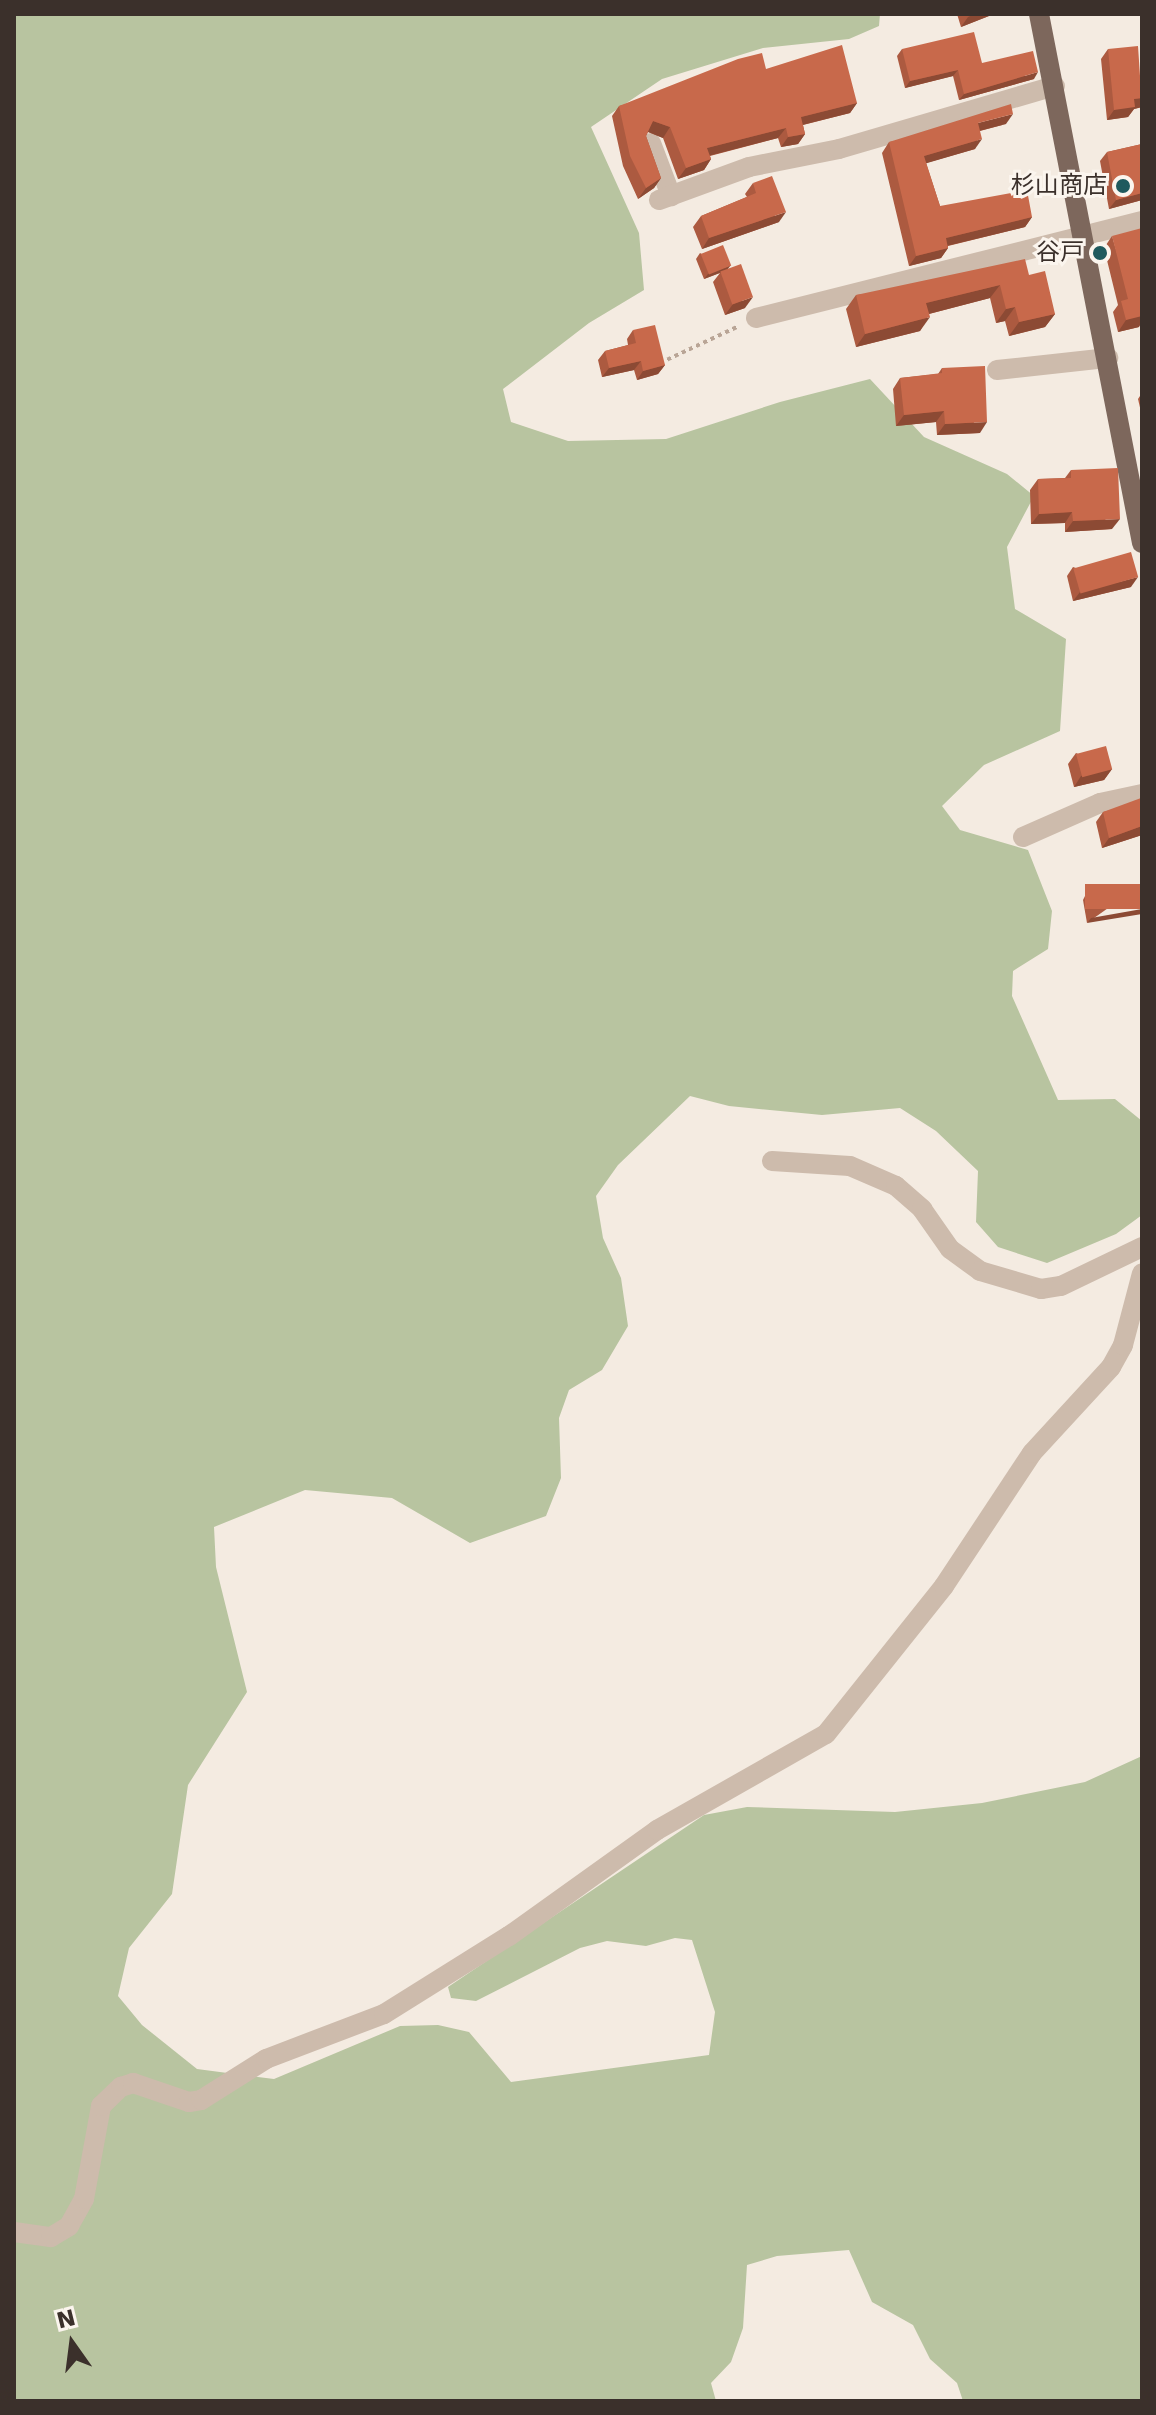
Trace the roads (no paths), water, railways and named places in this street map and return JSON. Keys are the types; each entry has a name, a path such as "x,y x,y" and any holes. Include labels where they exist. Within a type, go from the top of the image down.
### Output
{"main road":[{"path":"1039,14 1086,238 1142,543"}],"street":[{"path":"651,143 665,198 749,167 839,149 1055,86"},
{"path":"756,318 1086,238 1142,221"},
{"path":"997,370 1108,358"},
{"path":"1023,837 1089,807 1142,794"},
{"path":"772,1161 850,1166 896,1186 922,1209 950,1249 980,1271 1041,1289 1061,1286 1142,1247"},
{"path":"14,2232 51,2237 69,2226 84,2199 101,2106 121,2087 133,2083 189,2102 201,2100 266,2059 384,2014 509,1936 657,1830 826,1734 944,1586 1032,1453 1111,1367 1123,1345 1142,1273"}],"place":[{"name":"杉山商店","path":"1123,186"},
{"name":"谷戸","path":"1100,253"}]}
